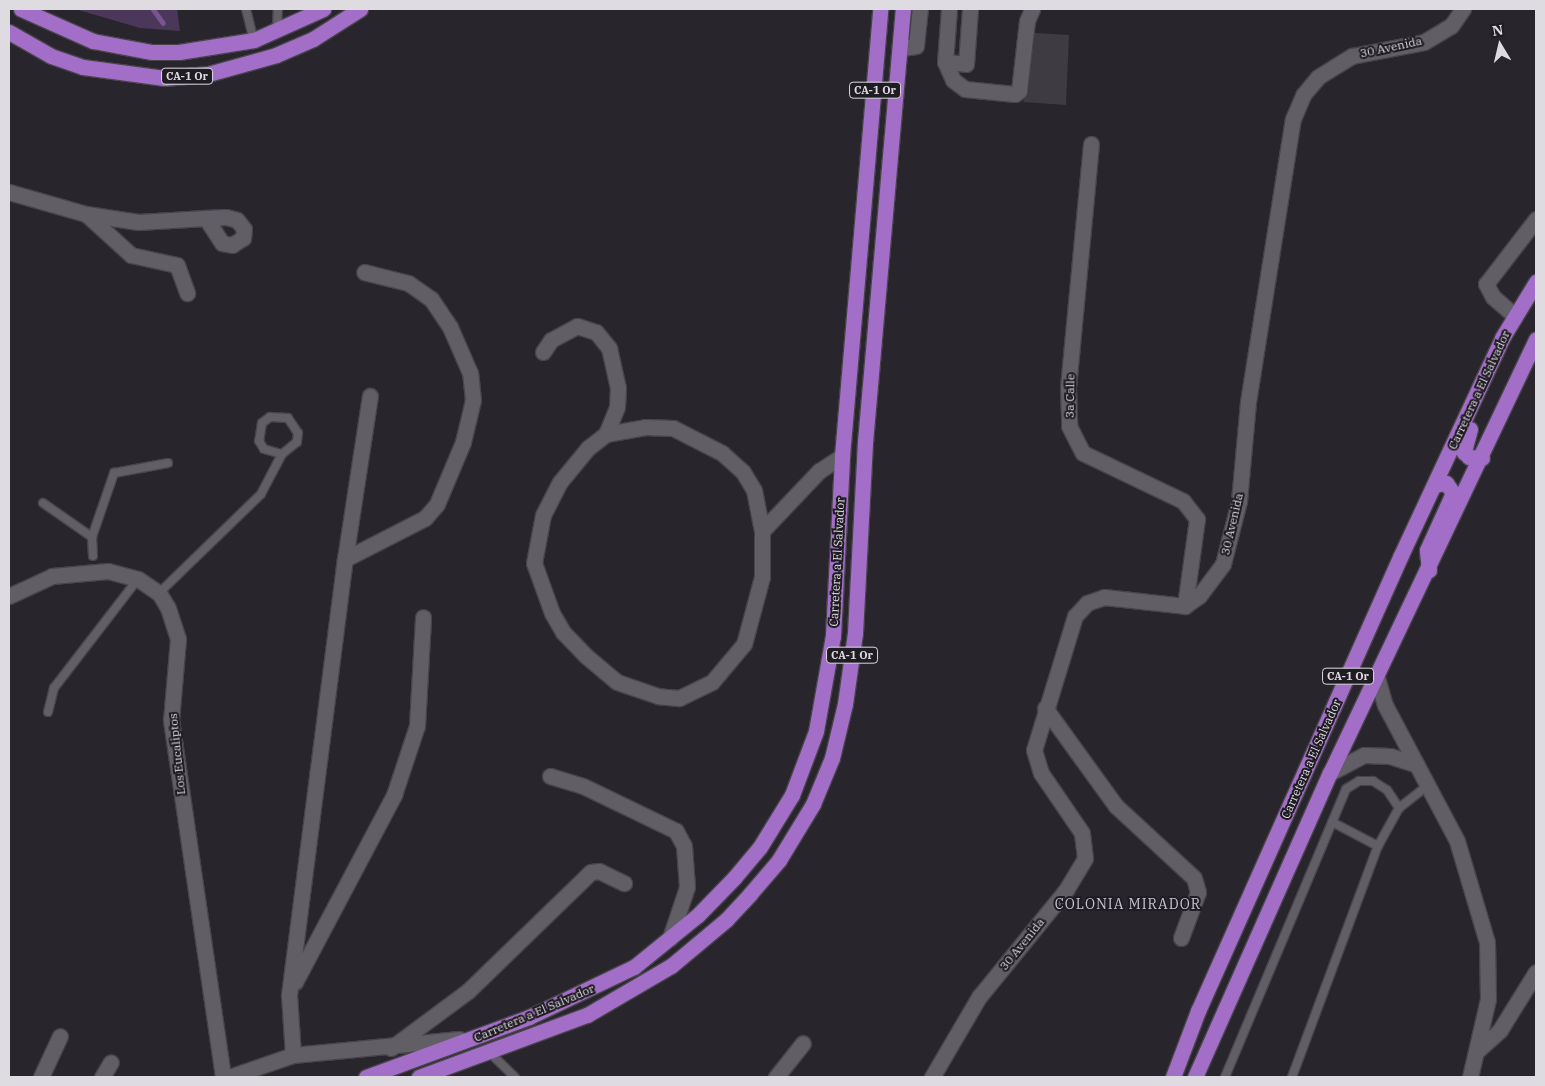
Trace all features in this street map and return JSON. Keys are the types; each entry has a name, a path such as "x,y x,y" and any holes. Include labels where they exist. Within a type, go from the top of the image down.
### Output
{"highway":[{"name":"CA-1 Or","path":"21,9 93,41 152,52 179,52 254,40 277,32 323,9"},
{"name":"CA-1 Or","path":"9,32 51,56 83,67 164,78 208,74 276,55 313,39 360,9"},
{"name":"Carretera a El Salvador","path":"366,1077 483,1036 604,983 670,938 698,915 760,847 792,795 816,731 834,636 842,456 880,9"},
{"name":"Carretera a El Salvador","path":"419,1077 440,1074 489,1052 587,1015 671,966 726,920 750,894 779,860 813,804 832,758 851,665 865,442 902,48 903,9"},
{"name":"Carretera a El Salvador","path":"1173,1077 1198,1011 1434,485 1495,354 1536,282"},
{"name":"Carretera a El Salvador","path":"1194,1077 1330,773 1376,674 1429,570 1536,340"},
{"path":"1482,458 1469,458 1464,446 1490,381 1495,354"},
{"path":"1429,570 1427,550 1453,493 1446,483 1434,485"}],"street":[{"path":"902,48 916,46 920,9"},
{"path":"949,9 945,62 953,80 965,89 1015,94 1019,91 1027,21 1032,9"},
{"path":"945,62 966,64 970,9"},
{"name":"30 Avenida","path":"932,1077 979,997 1066,890 1084,858 1082,834 1037,764 1034,750 1045,708 1075,616 1087,603 1114,597 1185,606 1199,596 1223,564 1240,501 1248,402 1293,119 1303,94 1318,77 1352,56 1424,42 1451,26 1464,9"},
{"name":"3a Calle","path":"1091,144 1068,396 1069,426 1083,452 1183,501 1197,519 1185,606"},
{"path":"9,192 86,214 138,222 206,218"},
{"path":"86,214 104,235 131,255 177,265 187,293"},
{"path":"1515,316 1486,284 1536,219"},
{"path":"345,559 425,518 437,504 463,442 473,400 470,373 450,327 431,299 408,283 364,272"},
{"path":"543,352 552,340 577,326 596,332 609,348 618,388 617,407 606,434"},
{"path":"293,1055 289,995 345,559 370,396"},
{"path":"645,427 673,428 700,439 743,472 754,490 762,531 762,577 744,644 712,682 679,698 658,696 617,682 563,632 534,563 543,516 560,482 588,448 606,434 645,427"},
{"path":"762,531 819,471 842,456"},
{"path":"9,596 52,576 94,564 138,578 159,593"},
{"name":"Los Eucaliptos","path":"159,593 178,639 171,720 223,1077"},
{"path":"289,995 394,795 417,726 423,617"},
{"path":"1376,674 1385,705 1428,785 1464,860 1487,942 1488,999 1470,1077"},
{"path":"1045,708 1116,806 1194,878 1198,892 1181,938"},
{"path":"1330,773 1364,755 1390,756 1416,765"},
{"path":"550,776 583,786 676,831 684,846 687,887 683,902 675,915 670,938"},
{"path":"391,1048 468,991 591,872 599,871 624,883"},
{"path":"683,902 698,915"},
{"path":"1476,1052 1500,1030 1536,972"},
{"path":"41,1077 60,1036"},
{"path":"229,1077 293,1055 338,1048 391,1048 483,1036"},
{"path":"776,1077 803,1043"},
{"path":"102,1077 111,1062"}],"lane":[{"path":"246,9 254,40"},
{"path":"277,32 278,9"},
{"path":"159,593 261,494 282,454 297,442 298,433 288,418 270,417 258,432 259,441 264,449 282,454"},
{"path":"94,564 92,537 114,472 168,464"},
{"path":"43,503 92,537"},
{"path":"48,712 54,688 138,578"},
{"path":"1225,1077 1346,789 1359,781 1373,782 1387,790 1399,808"},
{"path":"1292,1077 1378,846 1399,808 1428,785"},
{"path":"1332,822 1378,846"},
{"path":"489,1052 515,1077"}],"shaded area":[{"path":"75,9 177,9 180,31 140,28"}],"building":[{"path":"1035,33 1069,35 1066,105 1023,102 1028,92"}],"waterway":[{"path":"153,9 163,23"}],"district":[{"name":"COLONIA MIRADOR","path":"1128,904"}]}
